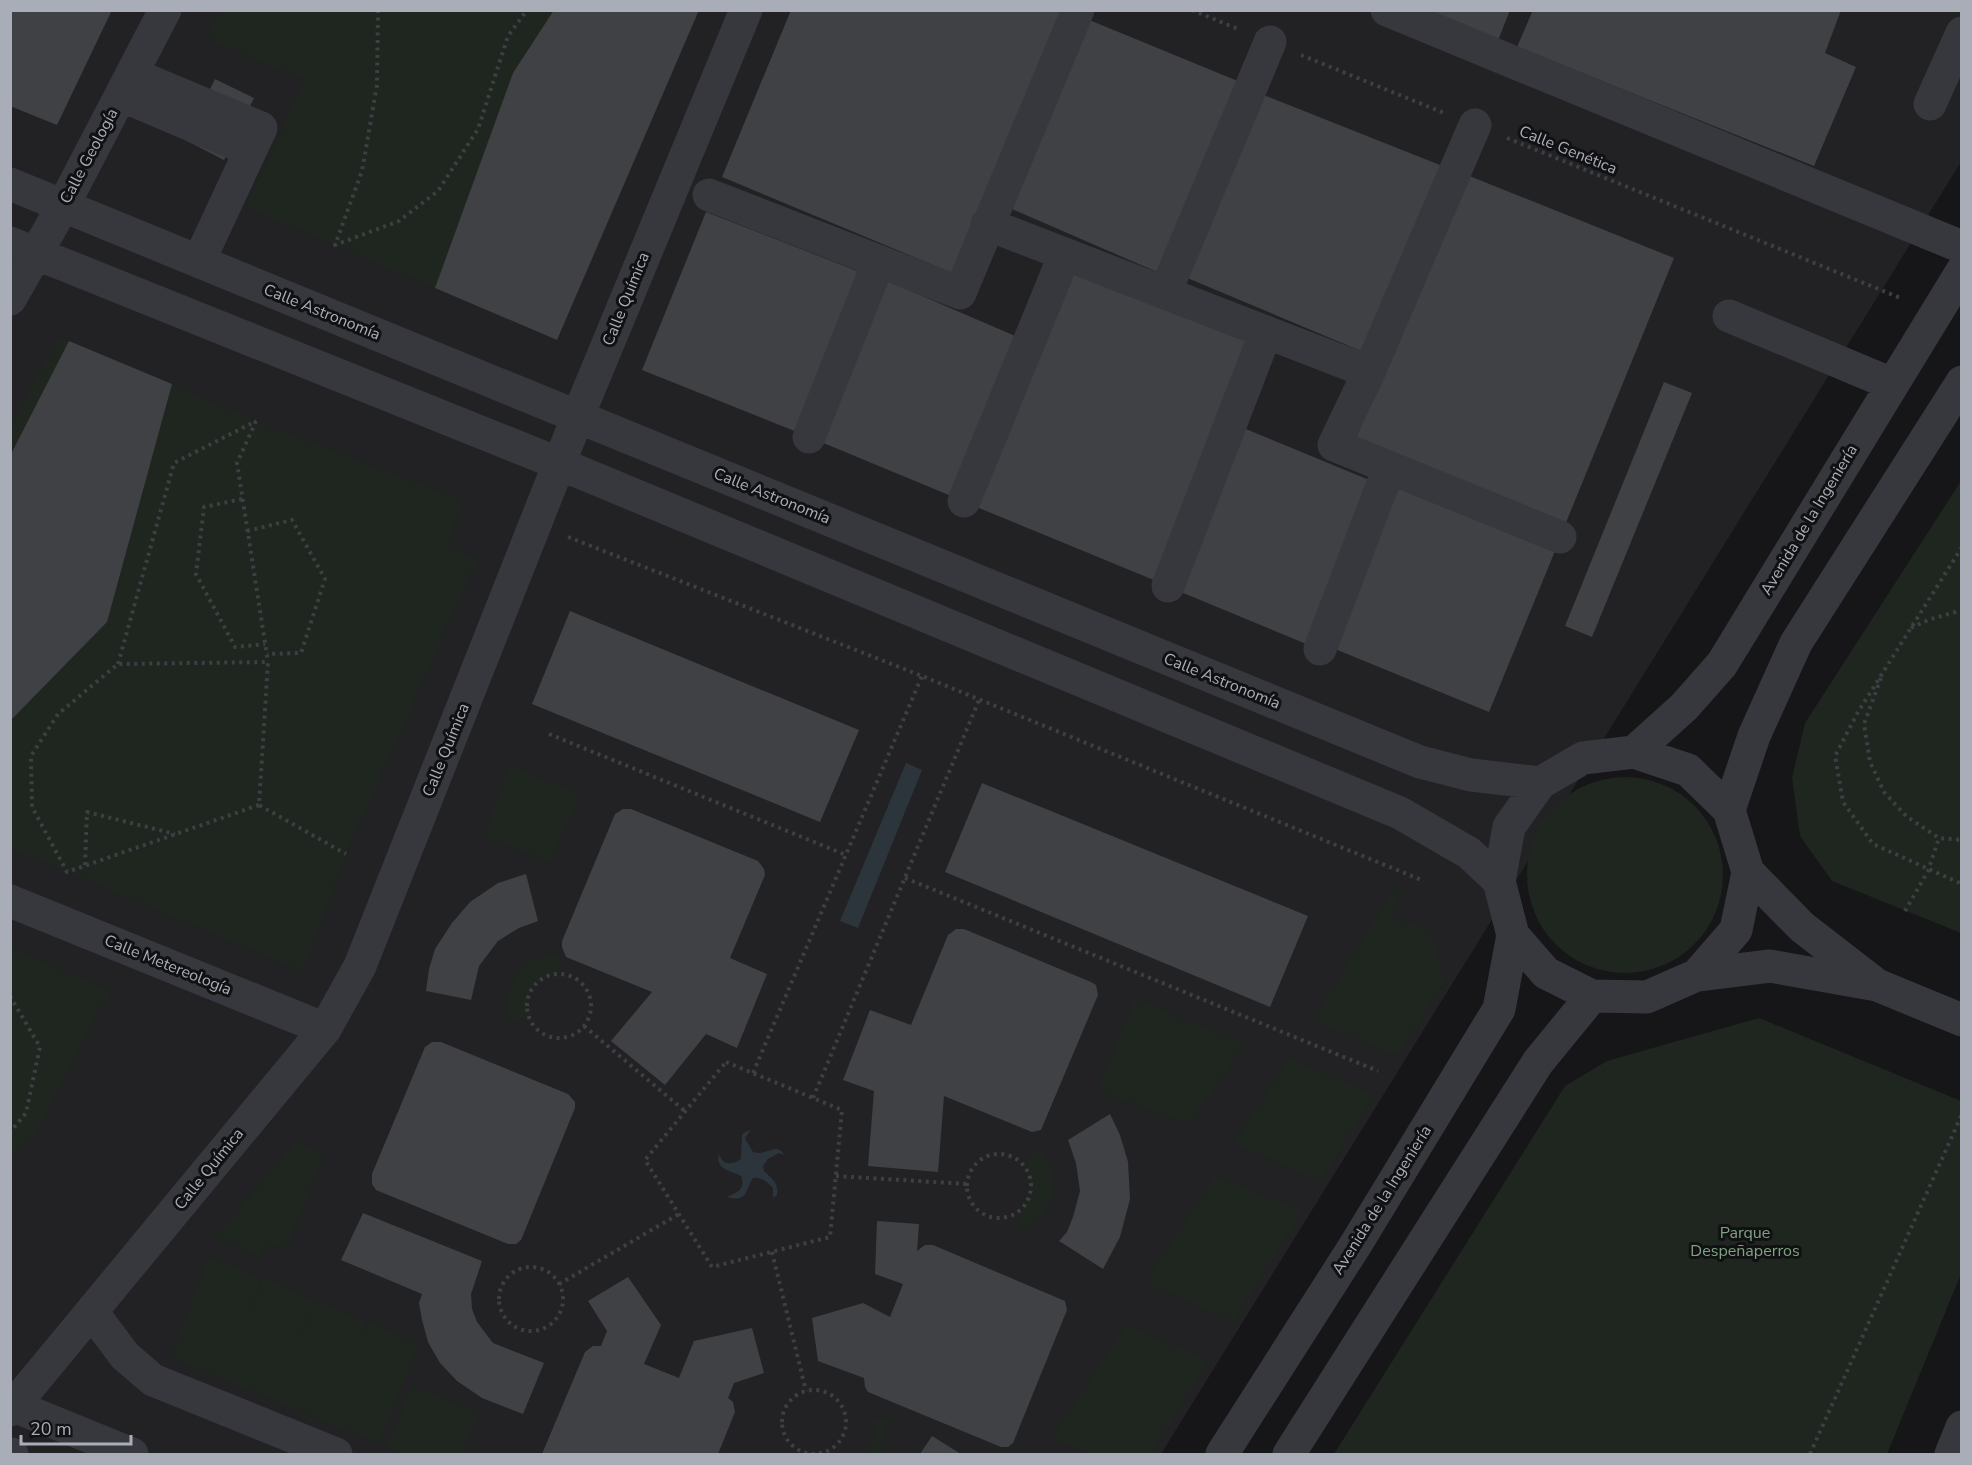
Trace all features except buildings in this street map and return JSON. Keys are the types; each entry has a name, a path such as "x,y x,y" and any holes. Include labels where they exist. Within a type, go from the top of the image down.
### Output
{"street":[{"name":"Calle Geología","path":"10,299 23,248 63,206 165,10"},
{"name":"Calle Química","path":"12,1408 325,1029 360,966 578,416 746,10"},
{"path":"709,195 960,293 1078,10"},
{"path":"1387,10 1962,247"},
{"path":"1930,104 1962,33"},
{"path":"1165,293 1270,42"},
{"path":"126,85 250,150 199,261"},
{"path":"1475,125 1369,372 1334,445 1560,537"},
{"name":"Calle Astronomía","path":"10,184 1420,762 1471,775 1540,783"},
{"path":"987,224 1369,372"},
{"path":"23,248 560,464 1400,813 1469,853 1499,881"},
{"path":"964,501 1065,254"},
{"path":"809,437 879,261"},
{"name":"Avenida de la Ingeniería","path":"1634,752 1684,707 1722,664 1962,271"},
{"path":"1730,316 1892,384"},
{"path":"1168,586 1266,332"},
{"path":"1729,810 1754,736 1796,643 1962,382"},
{"path":"1320,649 1389,468"},
{"path":"1877,985 1803,927 1748,872 1729,810 1688,770 1634,752 1584,758 1540,783 1509,827 1499,881 1513,935 1546,973 1592,996 1647,998 1697,975 1770,966 1877,985 1962,1020"},
{"path":"1697,975 1736,930 1748,872"},
{"name":"Calle Metereología","path":"10,901 325,1029"},
{"name":"Avenida de la Ingeniería","path":"1222,1455 1356,1244 1499,1009 1513,935"},
{"path":"1289,1455 1538,1062 1592,996"},
{"path":"92,1312 125,1356 153,1380 336,1455"},
{"path":"12,1408 132,1455"},
{"path":"1950,1455 1962,1427"}],"path":[{"path":"378,10 376,85 362,171 335,245 399,221 438,191 478,129 508,36 527,10"},
{"name":"Calle Genética","path":"1192,10 1936,312"},
{"path":"259,805 268,662 237,463 256,421 174,463 118,664 58,714 30,756 32,807 68,872 259,805 346,854"},
{"path":"242,500 204,507 196,574 235,647 265,644"},
{"path":"247,531 292,520 325,579 301,653 267,654"},
{"path":"536,524 922,676 1424,882"},
{"path":"1962,548 1858,712 1835,756 1843,802 1873,844 1962,884"},
{"path":"1962,610 1928,620 1911,628 1883,674 1864,724 1870,762 1884,792 1906,816 1939,838 1962,840"},
{"path":"118,664 268,662"},
{"path":"753,1073 922,676"},
{"path":"813,1098 979,700"},
{"path":"549,734 846,855"},
{"path":"86,865 87,812 177,834"},
{"path":"1905,911 1928,870 1939,838"},
{"path":"904,878 1378,1071"},
{"path":"559,974 572,977 583,985 590,996 591,1009 584,1026 569,1036 558,1038 546,1036 537,1030 530,1021 526,1008 528,995 535,983 546,976 559,974"},
{"path":"10,996 40,1047 26,1113 10,1132"},
{"path":"584,1026 686,1112"},
{"path":"726,1062 813,1098 842,1110 830,1237 712,1267 645,1160 726,1062"},
{"path":"1810,1455 1962,1114"},
{"path":"999,1154 1012,1157 1023,1165 1030,1176 1031,1189 1027,1202 1019,1211 998,1218 986,1216 977,1210 969,1201 967,1184 968,1175 975,1164 986,1156 999,1154"},
{"path":"836,1176 967,1184"},
{"path":"559,1284 679,1214"},
{"path":"772,1252 806,1391"},
{"path":"532,1267 545,1270 556,1278 559,1284 564,1302 560,1315 552,1324 531,1331 519,1329 509,1323 503,1314 499,1301 501,1288 508,1277 519,1269 532,1267"},
{"path":"814,1390 827,1392 838,1400 845,1412 846,1425 835,1447 813,1455 802,1452 792,1445 785,1436 782,1423 783,1411 791,1400 806,1391 814,1390"}],"shaded area":[{"path":"10,11 1961,11 1961,162 1161,1454 11,1454"},
{"path":"906,763 922,770 858,928 840,921"},
{"path":"751,1130 745,1138 753,1152 762,1153 778,1149 784,1155 779,1153 768,1159 763,1166 764,1171 777,1187 777,1195 773,1198 773,1188 759,1178 753,1178 743,1197 727,1197 740,1190 742,1180 741,1176 721,1166 718,1159 719,1154 723,1161 728,1163 741,1159 742,1135"}],"green space":[{"path":"221,11 554,11 513,73 435,288 246,207 305,80 207,39"},
{"path":"59,338 256,421 462,500 447,547 477,559 346,854 303,972 11,848 11,425"},
{"path":"1961,481 1961,933 1832,881 1800,836 1792,778 1805,723"},
{"path":"510,766 580,794 550,862 483,836"},
{"path":"1615,777 1635,777 1663,784 1687,799 1701,813 1716,837 1723,865 1723,885 1716,913 1701,937 1687,951 1663,966 1635,973 1615,973 1587,966 1563,951 1549,937 1534,913 1527,885 1527,865 1534,837 1549,813 1563,799 1587,784"},
{"path":"1397,885 1402,887 1390,916 1430,931 1445,980 1398,1056 1313,1020"},
{"path":"11,948 110,991 33,1137 11,1157"},
{"path":"561,954 559,974 538,982 533,987 528,999 528,1016 509,1022 509,995 519,972 536,958"},
{"path":"1135,999 1245,1044 1190,1123 1097,1091"},
{"name":"Parque Despeñaperros","path":"1759,1018 1961,1101 1961,1274 1887,1454 1334,1454 1565,1086 1607,1061"},
{"path":"1289,1058 1374,1095 1321,1181 1234,1144"},
{"path":"300,1138 306,1147 325,1155 286,1249 268,1240 259,1257 214,1237"},
{"path":"1038,1149 1051,1172 1053,1194 1044,1215 1024,1233 1016,1213 1026,1203 1030,1191 1023,1165"},
{"path":"1215,1176 1302,1211 1234,1321 1145,1283"},
{"path":"210,1256 261,1279 244,1322 263,1278 314,1301 297,1344 316,1300 367,1323 354,1355 369,1321 419,1344 379,1444 170,1357"},
{"path":"1126,1325 1209,1361 1151,1454 1093,1454 1052,1439"},
{"path":"412,1386 478,1412 461,1454 405,1454 387,1447"},
{"path":"871,1420 891,1420 891,1424 887,1424 883,1444 878,1454 866,1454 872,1445 877,1425 871,1424"}]}
